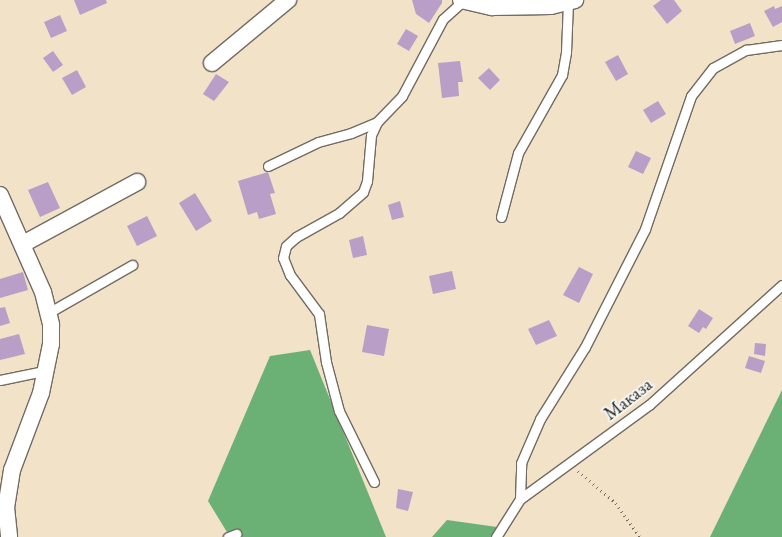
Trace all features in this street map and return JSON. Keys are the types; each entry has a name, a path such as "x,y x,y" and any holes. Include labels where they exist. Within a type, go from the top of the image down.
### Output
{"street":[{"path":"212,63 288,0"},
{"path":"462,0 492,7 551,6 572,2"},
{"path":"23,244 137,182"},
{"path":"0,195 23,244 48,313 51,344 34,418 21,440 12,470 6,507 9,537"}],"lane":[{"path":"374,482 339,410 326,362 319,314 290,274 283,258 286,246 296,237 339,212 363,192 367,181 371,135 377,122 402,96 443,19 462,0"},
{"path":"501,217 518,153 562,75 572,2"},
{"path":"520,498 521,462 540,419 585,347 645,229 691,96 713,68 746,50 782,45"},
{"path":"268,166 318,142 351,133 377,122"},
{"path":"48,313 132,265"},
{"name":"Маказа","path":"496,537 520,498 570,464 649,405 782,285"},
{"path":"0,380 44,371"}],"path":[{"path":"570,464 616,503 640,537"}],"green space":[{"path":"310,350 386,537 230,537 208,501 270,356"},
{"path":"782,390 782,537 710,537"},
{"path":"447,520 504,528 497,537 432,537"}],"building":[{"path":"74,0 106,0 107,3 80,15"},
{"path":"412,0 442,0 442,3 429,23 416,14"},
{"path":"661,0 674,0 682,11 667,24 653,6"},
{"path":"774,6 775,9 782,6 782,22 773,27 764,11"},
{"path":"60,15 67,31 51,38 44,22"},
{"path":"750,23 755,36 735,44 730,31"},
{"path":"406,29 418,36 409,51 397,44"},
{"path":"53,51 63,65 53,72 43,58"},
{"path":"618,55 628,74 616,81 605,62"},
{"path":"460,61 463,82 458,82 459,96 442,98 438,63"},
{"path":"489,68 500,80 490,90 478,78"},
{"path":"77,70 86,87 72,95 62,78"},
{"path":"216,74 229,82 214,101 203,94"},
{"path":"658,101 666,114 651,123 643,110"},
{"path":"636,151 651,158 643,174 628,167"},
{"path":"268,172 275,193 270,194 276,214 259,219 257,212 248,215 238,181"},
{"path":"48,182 60,208 40,217 28,190"},
{"path":"195,193 212,221 196,231 179,203"},
{"path":"400,201 404,217 392,220 388,205"},
{"path":"147,216 157,236 137,246 127,226"},
{"path":"363,236 367,255 353,258 349,240"},
{"path":"579,267 593,274 579,303 563,295"},
{"path":"452,271 456,289 433,294 429,276"},
{"path":"23,272 28,290 0,298 0,279"},
{"path":"5,307 10,323 0,326 0,308"},
{"path":"699,309 713,318 706,329 703,327 699,333 688,326"},
{"path":"549,320 557,336 536,345 528,329"},
{"path":"367,325 389,329 384,356 362,352"},
{"path":"19,334 25,354 0,360 0,339"},
{"path":"755,343 766,344 765,356 754,354"},
{"path":"749,356 765,361 761,373 745,368"},
{"path":"398,489 413,492 408,511 396,508"}]}
